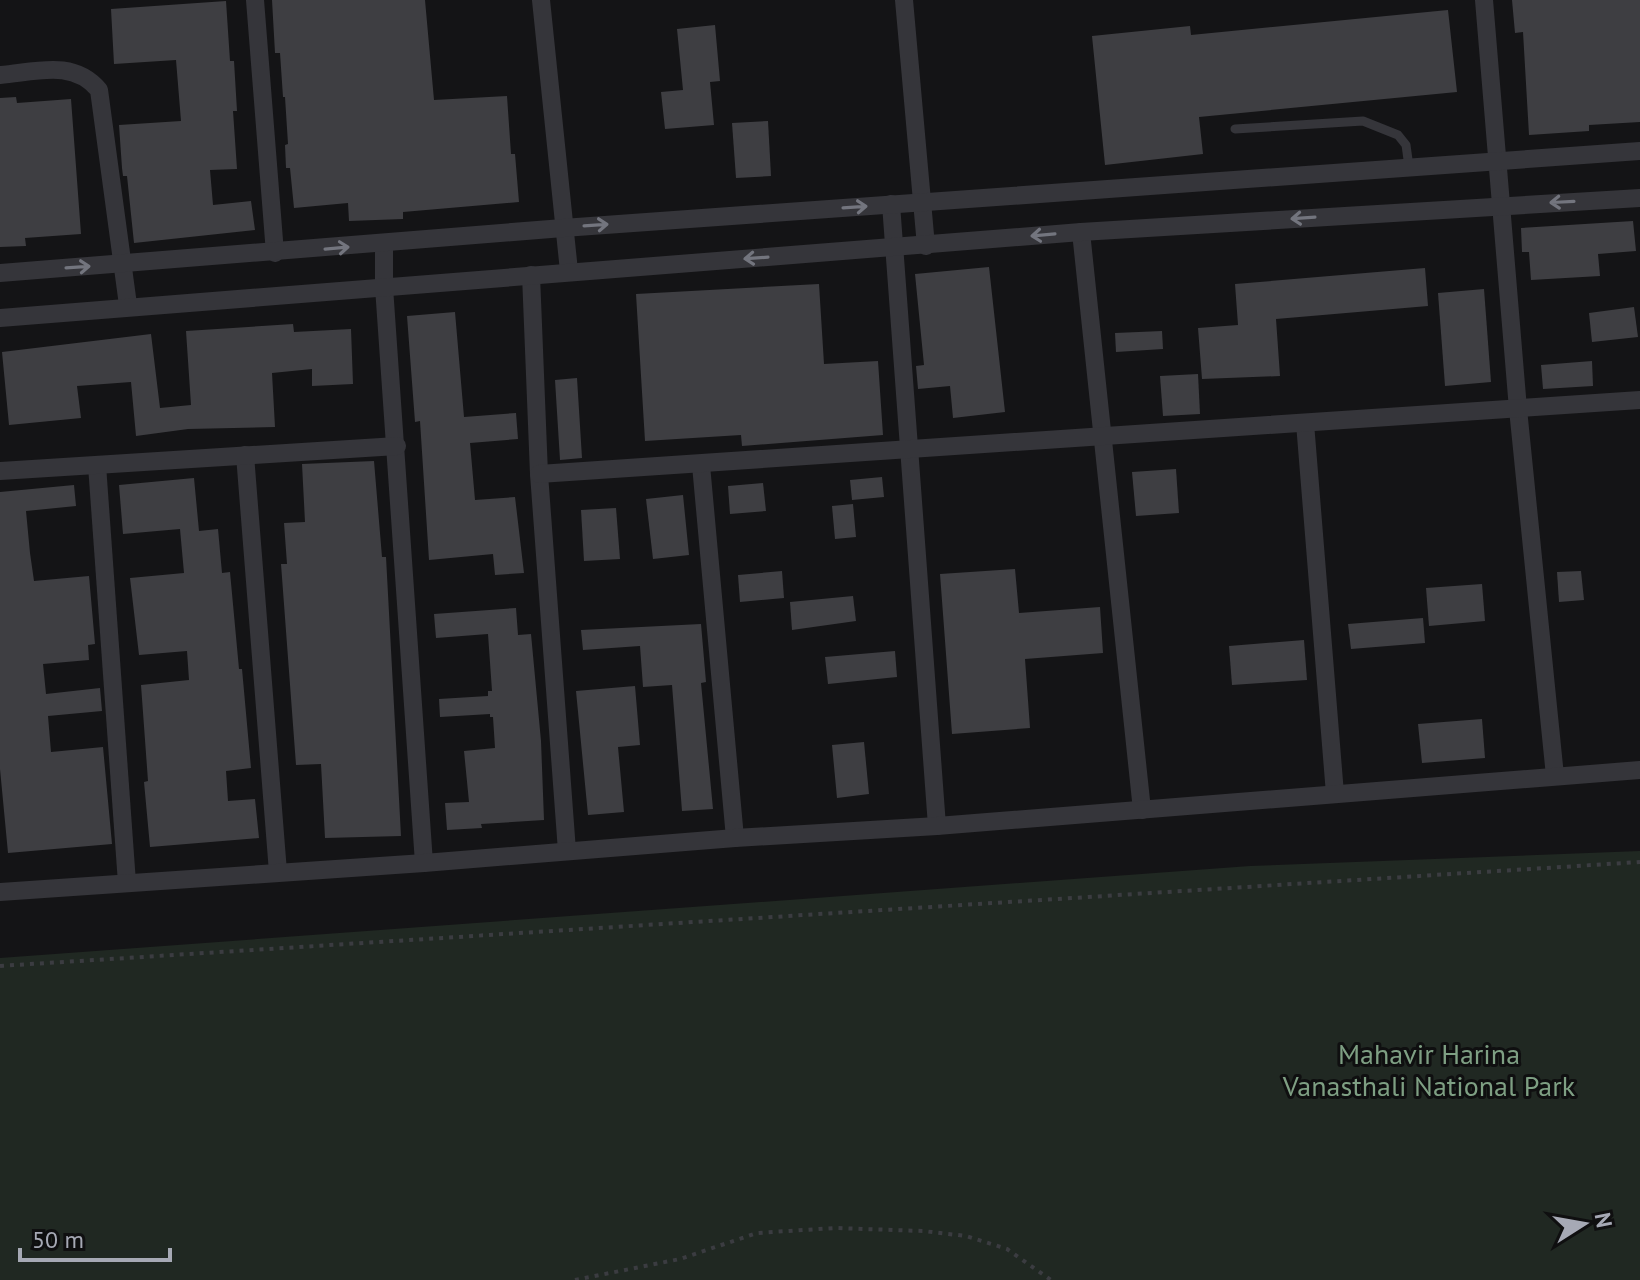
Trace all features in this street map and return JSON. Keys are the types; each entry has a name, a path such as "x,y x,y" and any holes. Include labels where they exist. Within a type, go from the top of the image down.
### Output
{"street":[{"path":"255,0 275,253"},
{"path":"541,0 569,271"},
{"path":"904,0 926,246"},
{"path":"1484,0 1518,409 1555,776"},
{"path":"0,75 66,69 88,76 99,90 128,305"},
{"path":"0,273 563,228 1640,151"},
{"path":"0,318 87,312 128,305 895,249 1081,232 1640,198"},
{"path":"891,204 937,826"},
{"path":"1081,232 1142,810"},
{"path":"384,243 384,287 424,863"},
{"path":"531,275 539,474 567,851"},
{"path":"539,474 1640,400"},
{"path":"1305,423 1335,794"},
{"path":"0,471 397,446"},
{"path":"245,455 278,872"},
{"path":"97,465 127,883"},
{"path":"701,465 735,838"},
{"path":"0,892 937,826 1640,770"}],"lane":[{"path":"1235,129 1363,121 1398,135 1406,145 1409,167"}],"path":[{"path":"0,966 1640,862"},
{"path":"575,1280 680,1259 757,1233 835,1228 966,1236 1007,1249 1051,1280"}],"green space":[{"name":"Mahavir Harina Vanasthali National Park","path":"1640,851 1640,1280 0,1280 0,958 1250,866"}],"building":[{"path":"272,0 425,0 434,100 507,96 511,154 515,154 519,202 403,212 403,219 349,221 348,203 294,208 290,168 286,168 285,97 280,53 275,53"},
{"path":"1512,0 1640,0 1640,122 1589,125 1589,131 1529,135 1523,32 1515,33"},
{"path":"226,1 230,61 234,61 237,169 210,170 213,205 251,201 255,230 134,243 127,176 123,176 119,125 181,121 176,60 114,64 111,9"},
{"path":"1448,10 1457,92 1199,117 1203,154 1105,165 1092,36 1190,26 1191,35"},
{"path":"715,25 720,81 710,82 714,125 665,129 661,92 683,90 677,29"},
{"path":"16,97 17,103 71,99 81,234 25,238 26,246 0,247 0,98"},
{"path":"768,121 771,176 736,178 732,123"},
{"path":"1633,221 1636,251 1598,254 1600,276 1531,280 1529,252 1522,252 1521,228"},
{"path":"989,267 1005,412 953,418 950,386 918,389 916,366 924,365 915,274"},
{"path":"1425,268 1428,306 1276,319 1280,376 1202,379 1198,328 1238,325 1235,284"},
{"path":"819,284 824,364 878,361 883,435 742,446 741,435 645,441 636,294"},
{"path":"1484,289 1491,382 1445,386 1438,293"},
{"path":"1634,307 1638,337 1592,342 1589,313"},
{"path":"455,312 464,417 516,413 518,439 470,443 475,500 515,497 524,573 495,575 493,554 429,560 420,421 415,422 407,316"},
{"path":"293,324 294,332 351,329 353,384 312,386 312,369 272,373 275,427 188,429 136,436 131,382 77,386 81,418 9,425 2,352 151,334 160,408 191,405 186,331"},
{"path":"1162,331 1163,349 1116,352 1115,333"},
{"path":"1592,361 1593,386 1543,389 1541,365"},
{"path":"1198,374 1200,414 1163,416 1160,376"},
{"path":"577,378 582,458 560,460 555,380"},
{"path":"374,461 382,557 386,557 401,836 325,838 321,764 296,765 281,564 287,564 284,523 305,522 302,464"},
{"path":"1176,469 1179,513 1136,516 1132,472"},
{"path":"882,477 884,497 852,500 850,480"},
{"path":"194,478 199,531 218,529 222,573 230,572 239,669 242,669 251,768 226,771 228,801 255,799 259,838 150,847 141,685 189,680 187,651 139,655 130,578 184,573 180,529 123,534 119,485"},
{"path":"763,483 766,511 730,514 728,486"},
{"path":"74,485 76,506 26,511 34,581 89,576 95,644 88,645 89,660 43,664 46,694 100,688 102,711 48,716 51,752 103,747 112,844 8,853 0,769 0,492"},
{"path":"683,495 689,555 653,559 646,499"},
{"path":"853,504 856,537 835,539 832,506"},
{"path":"616,508 620,559 584,561 581,510"},
{"path":"1015,569 1019,613 1100,607 1103,653 1025,659 1030,728 952,734 940,574"},
{"path":"782,571 784,598 740,602 738,575"},
{"path":"1581,571 1584,600 1559,602 1557,572"},
{"path":"1482,584 1485,621 1429,626 1426,588"},
{"path":"853,596 856,621 792,630 790,602"},
{"path":"516,608 518,635 531,634 541,741 544,820 481,824 482,828 447,830 445,803 469,802 464,751 495,748 493,717 490,714 440,717 439,699 488,696 488,691 492,691 488,634 436,638 434,614"},
{"path":"1423,618 1425,643 1351,649 1348,624"},
{"path":"701,624 706,682 701,683 713,809 682,811 672,685 643,687 640,646 583,650 581,630"},
{"path":"1304,640 1307,680 1232,685 1229,646"},
{"path":"895,651 897,677 828,684 825,657"},
{"path":"635,686 640,745 618,747 624,812 588,815 576,691"},
{"path":"1482,719 1485,758 1422,763 1418,724"},
{"path":"864,742 869,794 837,798 832,745"}]}
